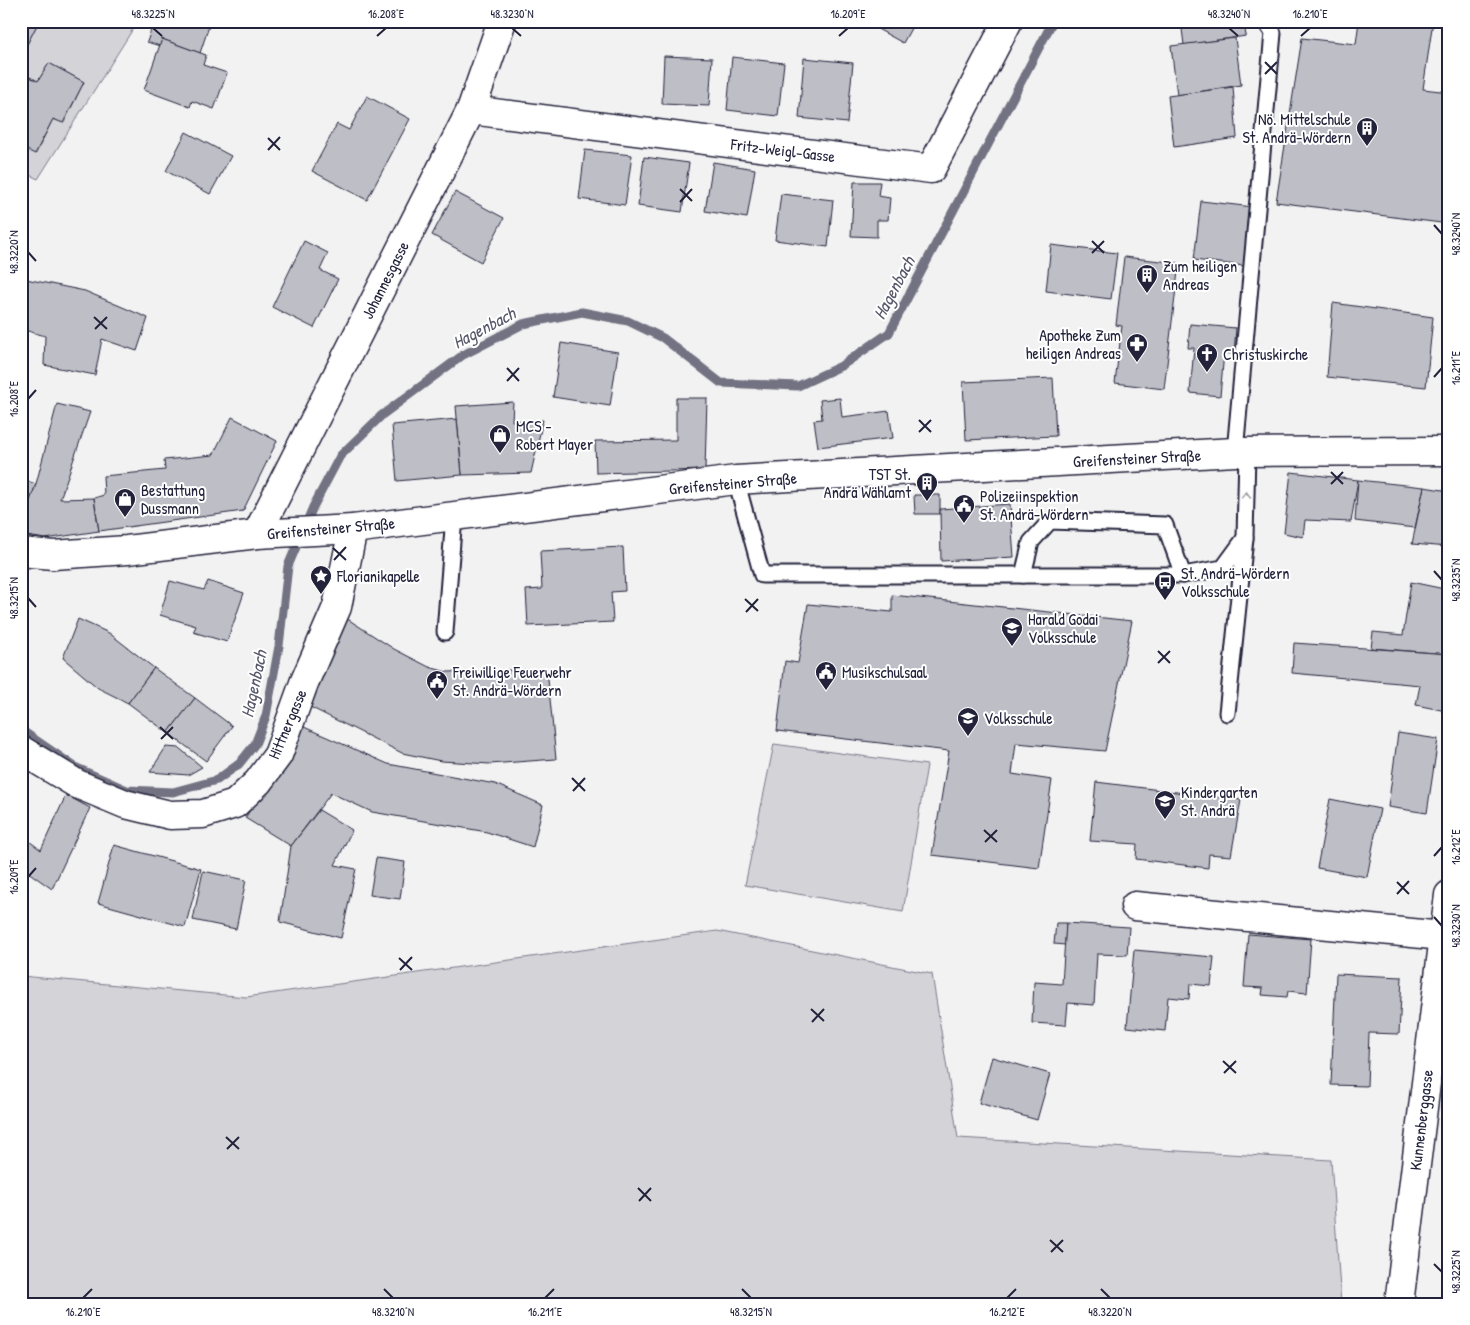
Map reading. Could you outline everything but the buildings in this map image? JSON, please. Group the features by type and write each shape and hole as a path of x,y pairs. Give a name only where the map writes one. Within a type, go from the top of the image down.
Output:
{"street":[{"name":"Johannesgasse","path":"257,534 471,110 502,21"},
{"name":"Fritz-Weigl-Gasse","path":"471,110 931,169 1008,21"},
{"name":"Greifensteiner Straße","path":"21,552 53,555 128,550 257,534 353,529 736,480 1241,452 1449,451"},
{"name":"Hittnergasse","path":"21,750 77,784 124,804 170,815 203,814 235,804 258,782 278,755 304,683 337,608 353,529"},
{"name":"Kunnenberggasse","path":"1399,1304 1449,895"},
{"path":"1135,906 1443,936"}],"lane":[{"path":"1227,713 1245,538 1241,452 1273,33 1265,21"},
{"path":"736,480 762,575 1183,575 1223,568 1245,538"},
{"path":"446,632 454,516"},
{"path":"1023,575 1031,542 1050,521 1165,525 1183,575"}],"shaded area":[{"path":"39,21 138,21 38,179 21,171 21,147 36,154 53,119 64,123 84,82 49,63 38,81 21,73 21,56"},
{"path":"774,744 927,765 903,912 745,885"},
{"path":"717,931 932,974 958,1138 1331,1160 1341,1304 21,1304 21,976 246,997"}],"waterway":[{"name":"Hagenbach","path":"21,730 75,767 127,790 173,792 217,780 239,764 255,744 266,716 279,646 288,566 313,507 340,456 382,415 463,355 523,324 582,312 628,321 663,338 721,383 798,386 841,366 889,333 1053,21"}],"place":[{"name":"Nö. Mittelschule St. Andrä-Wördern","path":"1367,147"},
{"name":"Zum heiligen Andreas","path":"1147,294"},
{"name":"Apotheke Zum heiligen Andreas","path":"1137,363"},
{"name":"Christuskirche","path":"1207,373"},
{"name":"MCS - Robert Mayer","path":"500,454"},
{"name":"TST St. Andrä Wählamt","path":"927,502"},
{"name":"Bestattung Dussmann","path":"125,518"},
{"name":"Polizeiinspektion St. Andrä-Wördern","path":"964,524"},
{"name":"Florianikapelle","path":"321,595"},
{"name":"St. Andrä-Wördern Volksschule","path":"1165,601"},
{"name":"Harald Godai Volksschule","path":"1012,647"},
{"name":"Musikschulsaal","path":"826,691"},
{"name":"Freiwillige Feuerwehr St. Andrä-Wördern","path":"437,700"},
{"name":"Volksschule","path":"968,737"},
{"name":"Kindergarten St. Andrä","path":"1165,820"}]}
